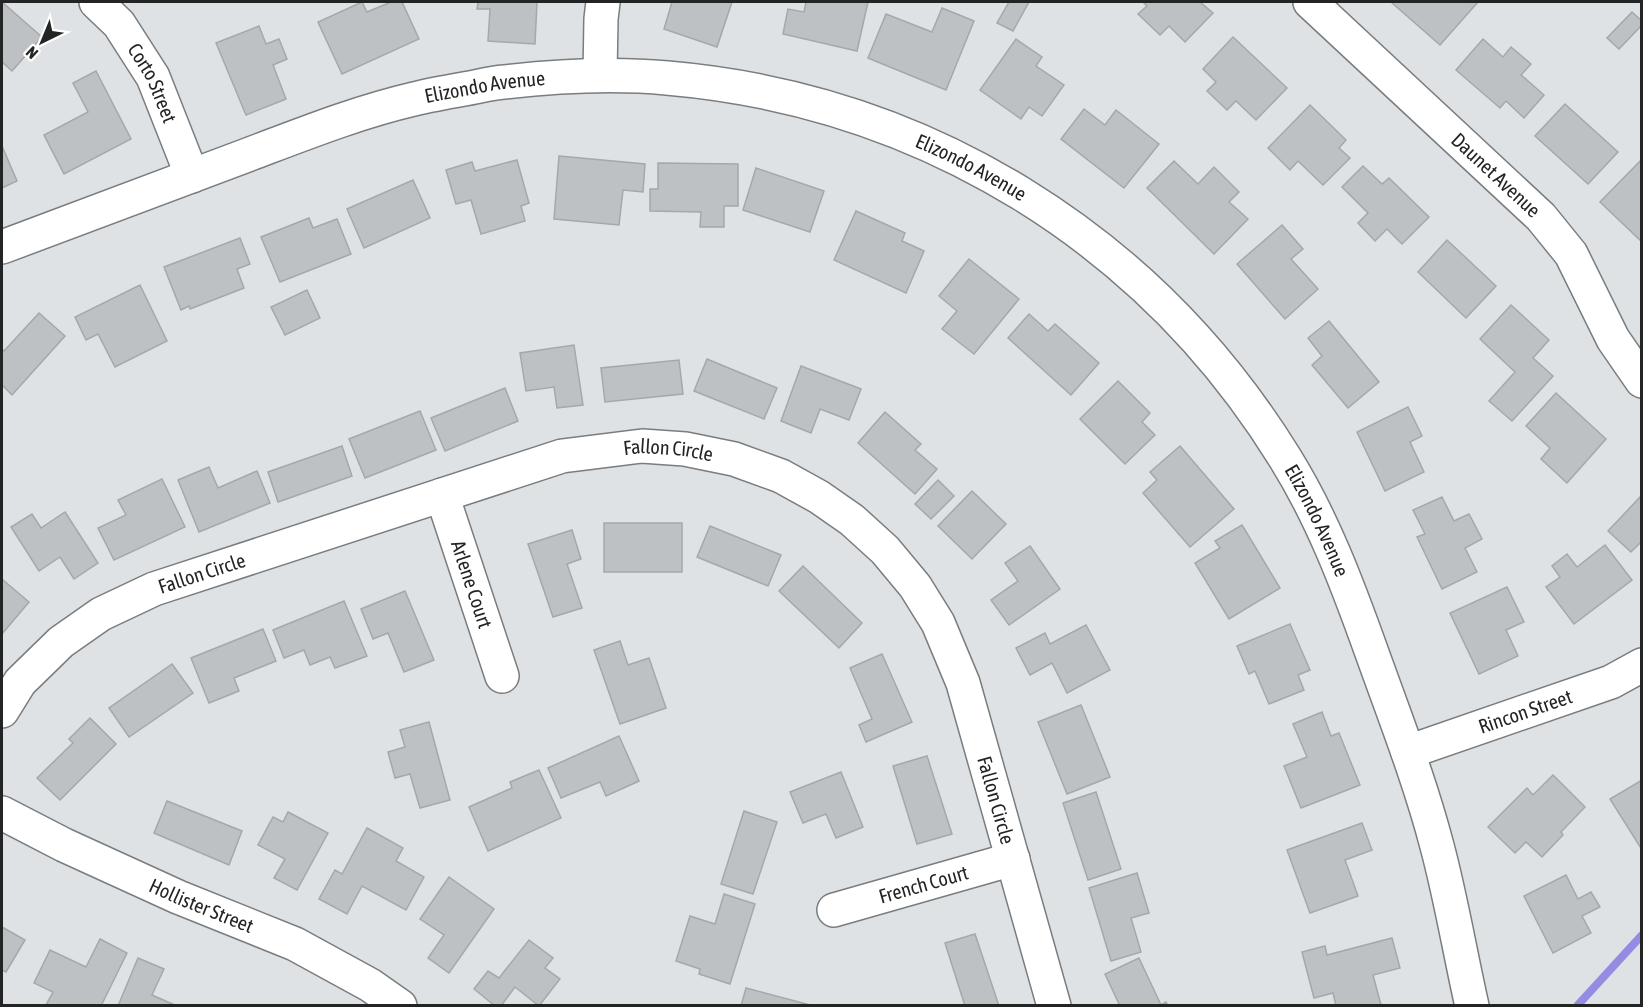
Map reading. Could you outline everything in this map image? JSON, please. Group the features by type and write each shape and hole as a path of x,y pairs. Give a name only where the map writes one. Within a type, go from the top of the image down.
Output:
{"street":[{"name":"Corto Street","path":"96,2 119,24 153,77 192,176"},
{"path":"600,75 600,19 603,2"},
{"name":"Daunet Avenue","path":"1310,2 1541,217 1571,254 1613,339 1641,381"},
{"name":"Elizondo Avenue","path":"2,247 336,122 411,99 500,82 600,75 664,77 733,86 807,101 874,122 943,151 1003,182 1059,218 1113,258 1163,303 1208,352 1250,405 1287,461 1319,520 1343,574 1408,752 1438,848 1472,1005"},
{"name":"Fallon Circle","path":"2,711 20,682 61,642 101,614 154,589 562,456 642,446 686,449 734,459 781,476 819,497 852,520 885,550 915,586 938,623 963,683 1054,1005"},
{"name":"Arlene Court","path":"442,495 502,676"},
{"name":"Rincon Street","path":"1408,752 1611,682 1641,665"},
{"name":"Hollister Street","path":"2,813 64,845 178,897 295,944 370,985 400,1005"},
{"name":"French Court","path":"834,910 1013,859"}],"building":[{"path":"2,2 42,37 12,71 2,62"},
{"path":"362,2 367,12 391,2 402,2 419,39 342,74 318,22"},
{"path":"478,2 537,2 535,44 488,41 490,9 477,9"},
{"path":"672,2 732,2 717,47 664,29"},
{"path":"806,2 868,2 857,51 783,34 788,9 804,12"},
{"path":"1009,2 1029,2 1013,31 997,23"},
{"path":"1143,2 1200,2 1213,13 1185,42 1169,26 1160,35 1138,14 1147,6"},
{"path":"1391,2 1478,2 1440,45"},
{"path":"942,8 974,21 946,90 868,58 886,14 932,32"},
{"path":"1632,12 1642,21 1642,25 1619,49 1607,38"},
{"path":"259,26 266,44 279,39 287,59 273,65 286,99 246,115 216,43"},
{"path":"1233,37 1287,88 1256,120 1236,101 1227,110 1207,91 1216,82 1203,69"},
{"path":"1016,39 1042,57 1036,66 1064,85 1042,116 1029,107 1021,119 980,90"},
{"path":"1483,39 1503,57 1511,47 1531,64 1521,75 1544,95 1524,118 1506,101 1500,108 1456,70"},
{"path":"96,71 131,139 64,174 44,135 88,112 73,83"},
{"path":"1565,104 1618,152 1588,184 1535,136"},
{"path":"1310,105 1346,140 1339,148 1350,158 1323,185 1298,161 1290,170 1268,148"},
{"path":"1084,109 1105,125 1116,110 1159,144 1124,188 1061,139"},
{"path":"2,146 17,181 2,188"},
{"path":"559,156 645,164 643,192 623,190 619,225 554,219"},
{"path":"1642,159 1642,242 1600,202"},
{"path":"517,160 529,203 521,206 525,221 481,234 471,200 456,204 446,170 472,162 475,171"},
{"path":"1174,161 1198,184 1214,167 1239,192 1229,202 1248,219 1214,254 1147,188"},
{"path":"658,163 738,164 738,206 724,206 724,227 700,227 701,212 650,211 650,189 658,189"},
{"path":"1363,166 1382,184 1389,178 1429,217 1402,244 1387,229 1375,241 1358,223 1368,213 1342,187"},
{"path":"756,168 824,191 810,232 743,210"},
{"path":"413,180 430,218 364,248 347,209"},
{"path":"856,211 905,233 902,241 924,251 906,293 834,260"},
{"path":"309,218 313,228 337,219 351,254 280,282 261,237"},
{"path":"1282,225 1303,249 1291,259 1318,289 1285,319 1237,264"},
{"path":"240,238 250,264 237,269 244,288 190,309 189,306 181,310 164,267"},
{"path":"1447,240 1496,286 1466,318 1418,272"},
{"path":"969,259 1019,299 974,354 942,329 957,311 939,296"},
{"path":"140,285 167,341 115,367 98,334 86,340 75,317"},
{"path":"307,290 320,318 285,335 271,307"},
{"path":"1511,305 1549,340 1533,358 1553,376 1512,421 1489,401 1515,372 1480,339"},
{"path":"39,313 65,336 12,395 2,385 2,349 4,351"},
{"path":"1029,314 1048,331 1055,324 1099,363 1071,395 1008,338"},
{"path":"1329,321 1379,382 1348,408 1312,365 1322,356 1308,338"},
{"path":"574,345 583,405 557,408 554,387 526,391 520,353"},
{"path":"707,359 777,388 764,419 694,391"},
{"path":"679,360 683,394 605,402 601,368"},
{"path":"801,366 861,389 849,420 820,409 811,433 781,421"},
{"path":"1118,381 1150,413 1142,422 1155,435 1125,464 1080,419"},
{"path":"505,388 518,421 445,451 431,418"},
{"path":"1556,393 1606,439 1567,483 1541,459 1550,448 1526,426"},
{"path":"1408,407 1422,436 1410,442 1424,472 1385,491 1357,432"},
{"path":"420,411 436,450 365,478 349,439"},
{"path":"885,412 921,444 915,450 937,469 915,494 858,443"},
{"path":"342,446 352,476 278,502 268,472"},
{"path":"1180,446 1234,509 1190,547 1143,493 1157,480 1150,472"},
{"path":"209,467 218,488 257,471 270,503 199,532 178,480"},
{"path":"162,479 185,527 114,560 98,528 126,515 118,500"},
{"path":"938,480 954,496 931,519 915,504"},
{"path":"972,491 1006,524 972,559 938,526"},
{"path":"1642,495 1642,541 1631,552 1608,531"},
{"path":"1442,497 1454,521 1469,514 1482,539 1465,548 1477,572 1442,589 1417,537 1425,534 1413,510"},
{"path":"65,512 98,563 74,579 60,557 39,571 11,527 32,514 41,528"},
{"path":"604,523 682,523 682,572 604,572"},
{"path":"1242,525 1280,588 1229,619 1195,563 1220,548 1215,541"},
{"path":"710,526 781,555 768,586 697,557"},
{"path":"572,530 581,559 567,564 582,608 553,617 528,544"},
{"path":"1605,545 1632,580 1574,624 1546,587 1560,577 1552,566 1567,554 1577,567"},
{"path":"1030,546 1060,589 1009,625 991,600 1018,581 1005,563"},
{"path":"803,566 862,623 839,648 779,591"},
{"path":"2,581 29,602 2,634"},
{"path":"1507,587 1524,622 1506,630 1518,656 1479,674 1450,613"},
{"path":"405,591 434,660 404,672 388,633 373,639 361,609"},
{"path":"344,601 367,656 335,668 330,657 310,665 304,650 284,658 273,630"},
{"path":"1290,624 1310,670 1298,675 1304,690 1269,704 1255,671 1249,674 1237,646"},
{"path":"1086,625 1110,670 1067,693 1052,663 1030,675 1016,648 1045,633 1050,644"},
{"path":"263,629 276,661 234,678 239,691 209,703 191,658"},
{"path":"620,641 628,665 649,658 666,708 620,724 594,650"},
{"path":"882,654 912,722 866,742 859,725 872,719 850,668"},
{"path":"172,664 193,693 129,737 109,708"},
{"path":"1081,705 1110,777 1067,794 1038,722"},
{"path":"1322,712 1331,736 1339,733 1360,785 1301,808 1284,766 1307,757 1293,724"},
{"path":"90,718 116,744 60,800 37,778 73,743 69,739"},
{"path":"429,722 450,800 420,808 410,774 395,778 388,752 405,747 400,730"},
{"path":"619,736 639,781 606,796 600,782 561,798 548,768"},
{"path":"927,756 952,834 917,844 893,766"},
{"path":"539,770 561,818 488,851 469,807 512,788 510,782"},
{"path":"841,772 863,827 836,838 826,814 803,823 790,792"},
{"path":"1553,775 1585,807 1561,832 1563,835 1542,857 1526,842 1515,853 1488,827 1527,788 1533,795"},
{"path":"1642,780 1642,850 1610,799"},
{"path":"1096,792 1121,869 1088,880 1063,803"},
{"path":"167,801 242,831 229,865 154,833"},
{"path":"744,811 777,822 753,894 721,884"},
{"path":"288,812 328,833 297,890 274,878 285,859 258,845 273,817 283,822"},
{"path":"1362,823 1372,850 1345,860 1358,896 1310,913 1287,850"},
{"path":"367,828 403,848 396,861 424,877 406,910 362,886 347,914 319,899 335,870 342,874"},
{"path":"1137,873 1149,913 1131,918 1141,952 1111,961 1089,888"},
{"path":"1566,875 1578,899 1591,892 1600,907 1582,916 1591,933 1553,953 1524,896"},
{"path":"449,877 494,909 449,973 428,958 444,935 420,919"},
{"path":"724,894 755,904 730,984 699,974 700,969 676,961 690,916 715,924"},
{"path":"2,927 25,940 6,972 2,970"},
{"path":"975,934 999,1006 965,1006 945,943"},
{"path":"1392,938 1400,968 1373,975 1381,1005 1336,1006 1333,993 1314,998 1302,952 1325,946 1327,955"},
{"path":"100,939 127,953 101,1006 46,1005 53,992 34,983 50,950 86,967"},
{"path":"529,940 553,958 545,968 560,979 539,1006 515,987 501,1006 495,1006 474,989 488,971 499,978"},
{"path":"138,958 164,969 152,995 177,1006 118,1006"},
{"path":"1139,958 1161,1005 1166,1002 1168,1006 1120,1006 1105,974"},
{"path":"746,988 814,1006 741,1006"}],"waterway":[{"path":"1577,1006 1642,935"}]}
